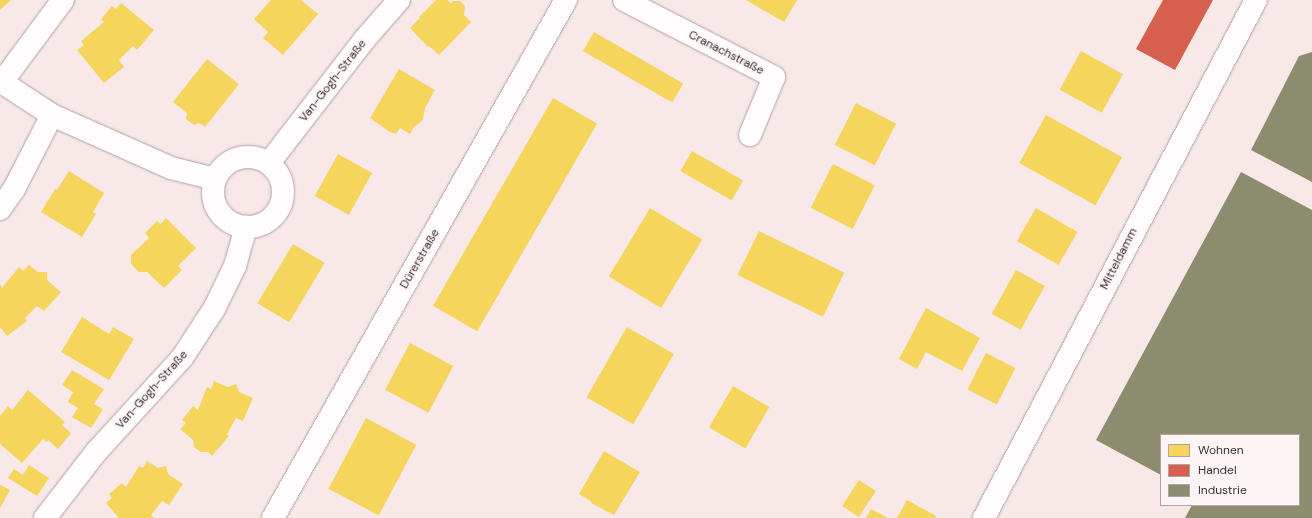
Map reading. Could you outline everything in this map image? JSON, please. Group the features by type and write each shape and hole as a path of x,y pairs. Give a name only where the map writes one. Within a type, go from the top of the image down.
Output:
{"street":[{"path":"64,0 1,82 52,114 171,168 215,179"},
{"name":"Van-Gogh-Straße","path":"269,163 364,40 399,0"},
{"name":"Dürerstraße","path":"273,518 566,0"},
{"name":"Cranachstraße","path":"624,0 774,77 750,135"},
{"name":"Mitteldamm","path":"984,518 1256,0"},
{"path":"0,209 14,189 52,114"},
{"path":"254,157 269,163 279,174 283,189 281,203 273,216 261,225 246,227 233,224 222,216 215,205 212,192 215,179 224,165 238,158 254,157"},
{"name":"Van-Gogh-Straße","path":"45,518 97,451 182,358 214,309 235,266 246,227"}],"building: Wohnen":[{"path":"0,0 11,0 0,10"},
{"path":"271,0 301,0 318,14 283,55 263,38 268,32 254,19"},
{"path":"436,0 447,0 451,3 453,1 460,1 465,6 464,15 471,22 439,55 429,46 428,47 410,28"},
{"path":"746,0 797,0 784,22"},
{"path":"121,3 154,30 137,50 133,46 119,60 124,67 104,83 77,50 84,45 81,41 104,22 101,19 112,6 116,9"},
{"path":"594,32 683,84 672,103 583,51"},
{"path":"1081,51 1123,74 1102,113 1060,89"},
{"path":"207,59 239,84 205,127 199,123 194,125 186,119 187,113 173,102"},
{"path":"399,69 435,90 425,108 423,120 413,128 410,134 400,128 396,134 390,132 370,118"},
{"path":"553,98 597,124 477,331 433,306"},
{"path":"856,103 896,123 875,165 835,145"},
{"path":"1046,115 1122,157 1095,205 1019,163"},
{"path":"692,151 743,180 732,200 680,171"},
{"path":"338,154 372,173 349,215 315,196"},
{"path":"833,164 875,185 853,229 811,208"},
{"path":"69,171 104,193 93,212 96,214 82,237 41,212 55,189 57,190"},
{"path":"650,208 702,239 661,308 609,277"},
{"path":"1036,208 1078,232 1059,265 1017,241"},
{"path":"166,218 196,248 178,266 182,270 164,288 147,272 139,272 131,264 131,255 149,238 145,233 157,221 161,224"},
{"path":"759,231 844,273 823,317 738,275"},
{"path":"293,244 325,263 289,322 257,303"},
{"path":"29,265 38,272 47,272 47,280 61,292 44,311 37,306 25,318 27,321 7,336 0,327 0,284 2,288 19,267 23,271"},
{"path":"1016,270 1045,286 1021,330 992,314"},
{"path":"926,308 980,338 962,371 926,352 917,369 899,359"},
{"path":"82,317 109,334 113,327 134,339 109,380 61,352"},
{"path":"627,327 674,354 633,424 586,397"},
{"path":"410,343 453,366 428,413 385,390"},
{"path":"986,353 1015,368 997,405 967,390"},
{"path":"72,370 104,389 94,404 103,409 91,428 72,417 78,408 68,402 73,392 62,385"},
{"path":"214,381 228,387 236,384 239,392 253,398 243,421 236,418 227,434 229,436 212,456 208,452 201,452 194,447 193,440 180,429 186,423 182,420 193,406 198,410 207,387 211,389"},
{"path":"733,386 769,407 745,449 709,428"},
{"path":"28,390 65,422 62,425 71,433 58,449 48,440 47,442 43,439 22,463 0,444 0,416 8,406 12,410"},
{"path":"366,418 416,445 379,515 328,489"},
{"path":"604,451 640,472 614,515 591,503 591,501 579,494"},
{"path":"147,461 158,468 166,466 168,474 183,484 169,505 162,501 151,515 154,518 119,518 106,503 112,498 109,494 122,483 126,487 139,466 143,468"},
{"path":"29,465 49,478 37,496 8,478 14,469 23,475"},
{"path":"859,480 876,491 859,517 842,506"},
{"path":"0,485 10,490 0,508"},
{"path":"907,500 936,516 935,518 897,518"},
{"path":"871,509 888,518 866,518"}],"building: Handel":[{"path":"1163,0 1213,0 1175,70 1136,49"}],"building: Industrie":[{"path":"1312,52 1312,182 1251,150 1299,56"},
{"path":"1241,172 1312,210 1312,518 1185,518 1191,506 1300,506 1300,434 1160,434 1160,474 1096,440"}]}
